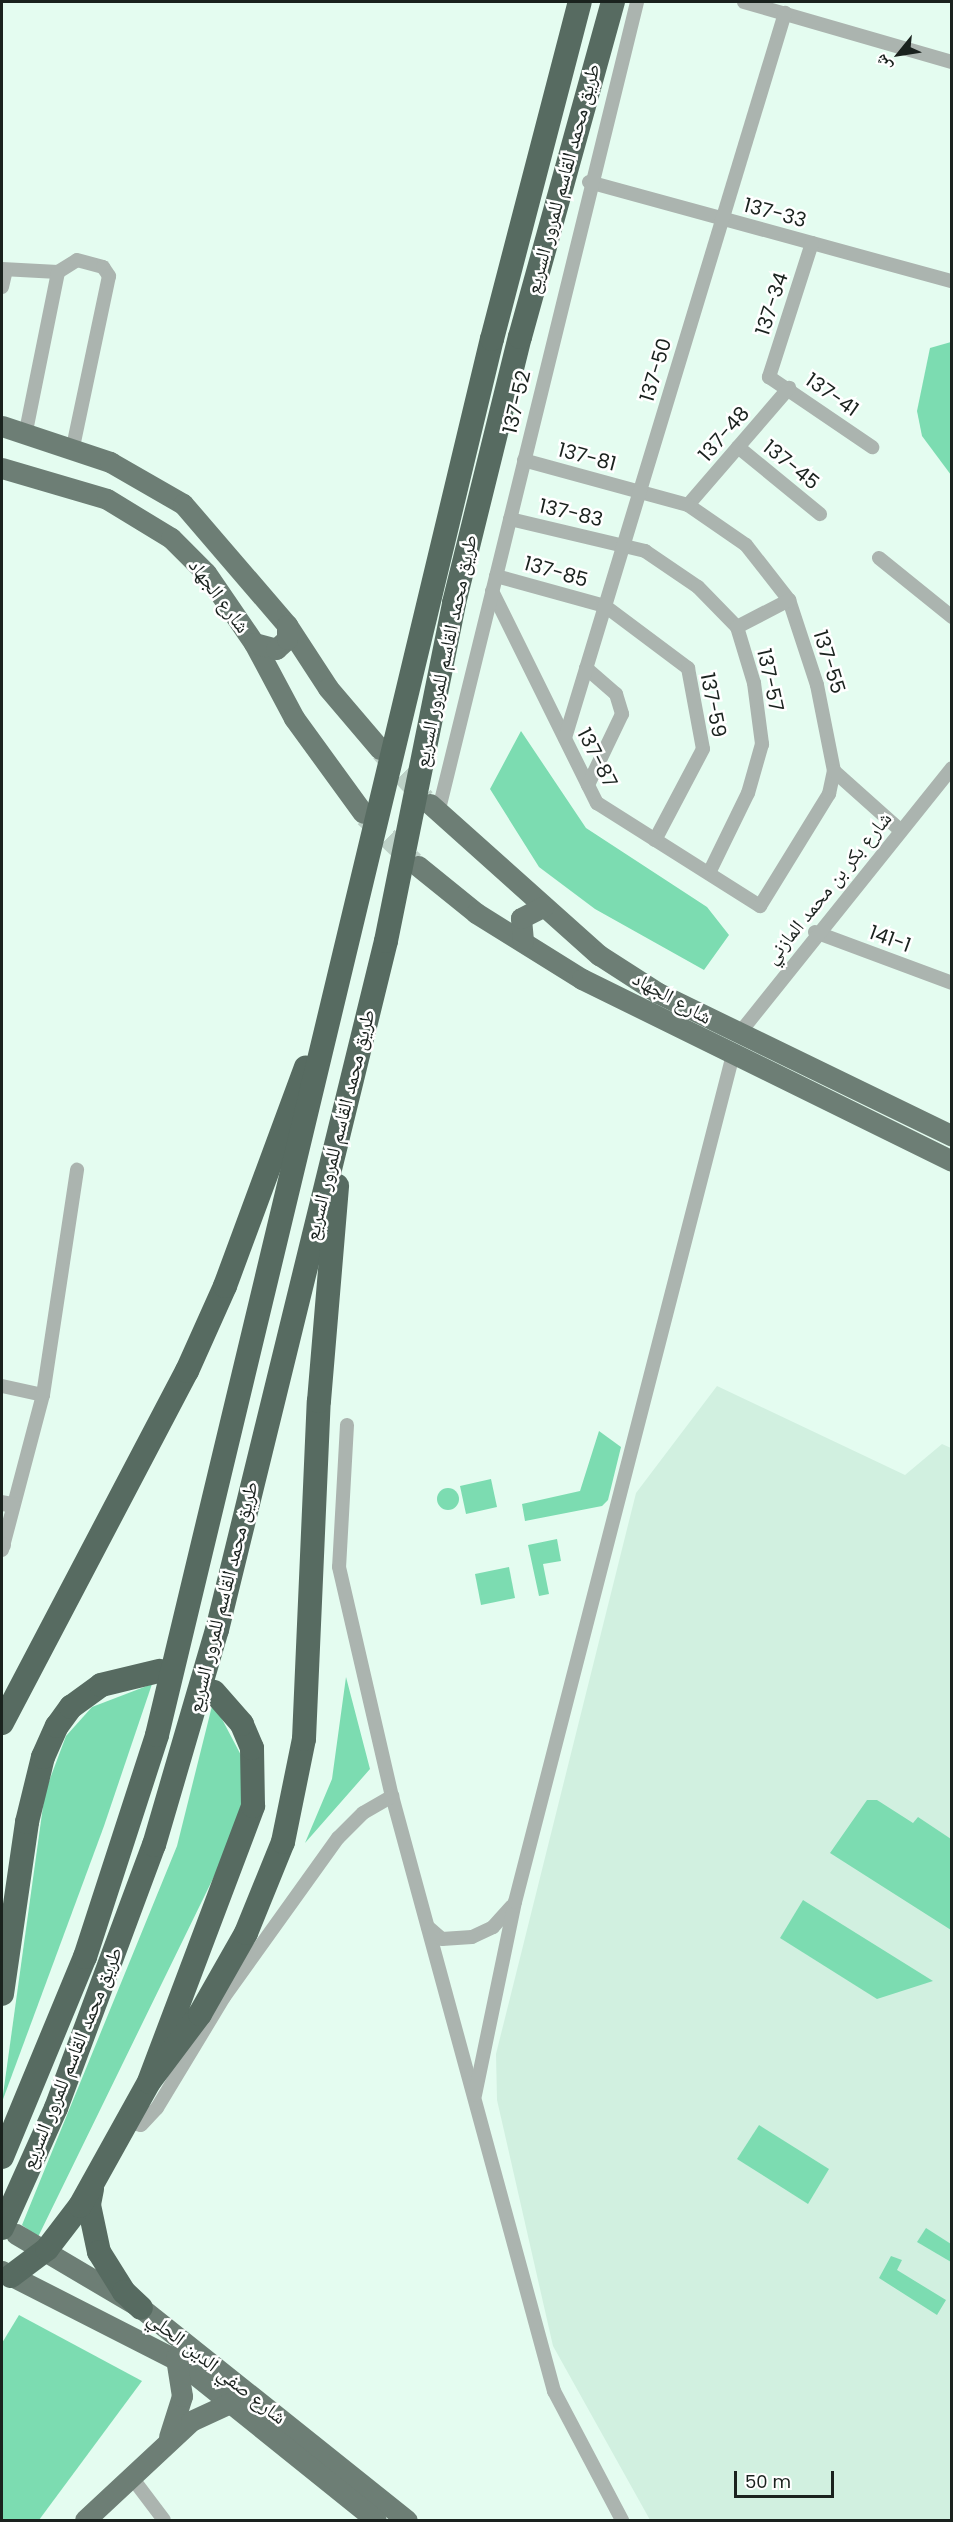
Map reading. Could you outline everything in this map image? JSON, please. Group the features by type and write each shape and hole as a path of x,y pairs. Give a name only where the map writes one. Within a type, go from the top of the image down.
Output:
{"highway":[{"name":"طريق محمد القاسم للمرور السريع","path":"2,2157 85,1957 157,1736 492,339 580,2"},
{"name":"طريق محمد القاسم للمرور السريع","path":"9,2231 158,1835 217,1629 386,940 454,603 520,337 613,2"},
{"path":"2,1724 104,1532 225,1286 336,986"},
{"path":"6,2273 47,2249 93,2182 149,2082 168,2064 206,2004 246,1933 283,1842 304,1739 320,1389 345,1106"},
{"path":"2,1994 16,1888 43,1757 57,1726 71,1707 101,1685 159,1671"},
{"path":"149,2082 152,2062 253,1806 252,1748 242,1724 214,1692"},
{"path":"93,2182 90,2205 99,2252 124,2292 141,2308"}],"main road":[{"name":"شارع الجهاد","path":"2,426 26,431 110,462 183,504 287,625 328,688 380,749"},
{"name":"شارع الجهاد","path":"2,468 107,499 171,538 206,573 254,644 294,718 363,813"},
{"path":"254,644 276,649 286,639 287,625"},
{"name":"شارع الجهاد","path":"434,808 599,955 735,1045 951,1161"},
{"name":"شارع الجهاد","path":"418,866 476,913 582,979 951,1136"},
{"path":"523,941 521,918 543,907"},
{"name":"شارع صفي الدين الحلي","path":"9,2231 47,2249 141,2308 407,2520"},
{"name":"شارع صفي الدين الحلي","path":"6,2273 177,2360 376,2520"},
{"path":"141,2308 177,2360 182,2396 167,2443"},
{"path":"85,2520 132,2479 167,2443 205,2412 230,2403"}],"street":[{"name":"137-52","path":"434,808 496,576 589,182 637,2"},
{"path":"744,2 951,62"},
{"name":"137-50","path":"565,738 785,13"},
{"name":"137-33","path":"589,182 951,281"},
{"name":"137-34","path":"769,377 812,243"},
{"path":"2,287 4,270 58,272 77,260 103,267 109,276 73,447"},
{"path":"26,431 58,272"},
{"name":"137-41","path":"769,377 789,388 872,447"},
{"name":"137-48","path":"688,505 789,388"},
{"name":"137-45","path":"738,447 820,514"},
{"name":"137-81","path":"524,460 640,491"},
{"name":"137-55","path":"640,491 688,505 746,545 789,600 817,685 834,771 830,794 760,906"},
{"name":"137-83","path":"510,519 624,544"},
{"name":"137-57","path":"624,544 645,551 698,587 737,627 754,683 762,744 748,793 709,873"},
{"path":"879,558 951,617"},
{"name":"137-85","path":"496,576 605,606"},
{"name":"137-87","path":"492,591 597,803 760,906"},
{"path":"737,627 789,600"},
{"name":"137-59","path":"605,606 688,668 703,748 655,840"},
{"path":"586,668 616,694 622,714 588,785"},
{"name":"شارع بكر بن محمد المازني","path":"735,1045 815,932 951,768"},
{"path":"834,771 900,830"},
{"name":"141-1","path":"815,932 951,983"},
{"path":"474,2097 515,1902 735,1045"},
{"path":"2,1547 7,1528 7,1504 43,1395 77,1170"},
{"path":"2,1386 43,1395"},
{"path":"347,1425 339,1567 392,1796 554,2391 622,2520"},
{"path":"128,2122 141,2125 157,2108 224,1997 338,1838 363,1813 392,1796"},
{"path":"427,1925 442,1939 472,1936 493,1927 515,1902"},
{"path":"132,2479 164,2520"}],"shaded area":[{"path":"717,1386 905,1475 942,1444 951,1448 951,2520 650,2520 553,2346 497,2100 496,2054 636,1493"}],"green space":[{"path":"952,342 951,475 922,436 917,411 930,348"},
{"path":"521,731 586,828 707,907 729,935 704,970 595,909 539,867 490,789"},
{"path":"599,1431 621,1447 608,1500 602,1506 525,1521 522,1504 580,1491"},
{"path":"491,1479 497,1507 466,1514 460,1486"},
{"path":"448,1488 456,1491 459,1499 456,1507 448,1510 440,1507 437,1499 440,1491"},
{"path":"557,1539 561,1561 543,1564 549,1594 539,1596 528,1545"},
{"path":"509,1567 515,1598 481,1605 475,1574"},
{"path":"346,1677 370,1769 305,1843 332,1779"},
{"path":"152,1684 104,1826 2,2102 45,1792 66,1736 92,1707"},
{"path":"213,1702 243,1759 244,1798 225,1854 38,2237 22,2225 177,1846"},
{"path":"867,1800 877,1800 913,1823 918,1817 951,1839 951,1930 830,1853"},
{"path":"803,1900 933,1981 877,1999 780,1938"},
{"path":"759,2125 829,2169 808,2204 737,2159"},
{"path":"926,2228 951,2244 951,2262 917,2242"},
{"path":"891,2256 902,2260 897,2270 946,2300 937,2315 879,2278"},
{"path":"19,2315 142,2381 39,2520 2,2520 2,2343"}],"tunnel":[{"path":"381,751 425,799"},
{"path":"365,816 414,862"}]}
